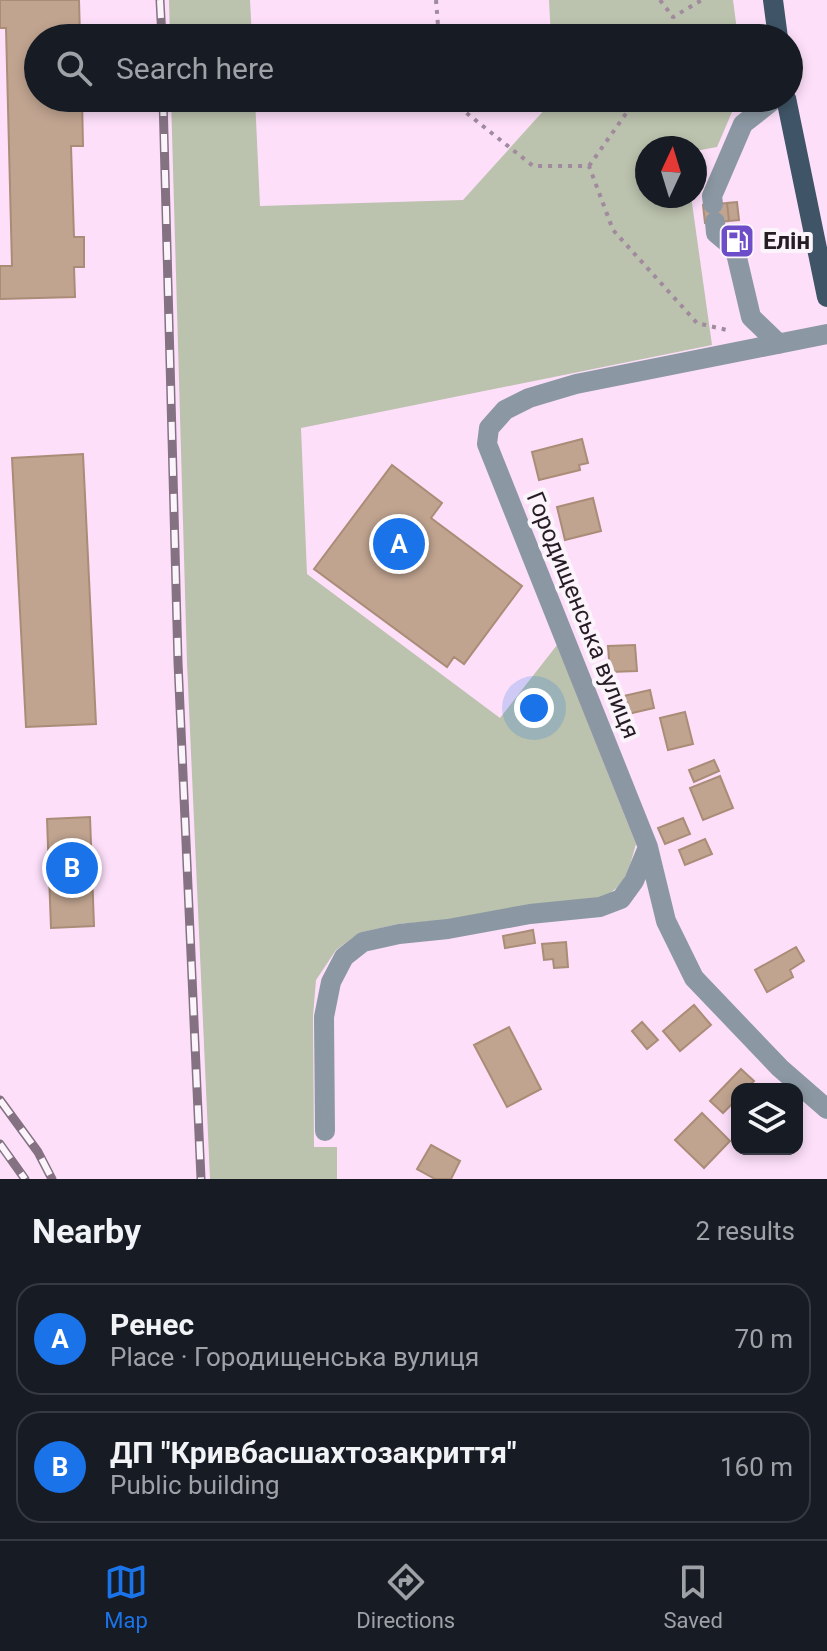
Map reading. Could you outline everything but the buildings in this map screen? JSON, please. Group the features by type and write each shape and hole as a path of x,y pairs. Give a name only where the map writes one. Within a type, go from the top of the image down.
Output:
{"main road":[{"path":"773,0 776,24"},
{"path":"789,112 827,297"}],"street":[{"path":"758,112 743,124 712,196 716,233 735,249 751,317 779,344"},
{"name":"Городищенська вулиця","path":"827,334 529,398 505,410 489,428 487,444 648,847 666,921 694,978 780,1068 827,1109"},
{"path":"325,1131 324,1017 331,982 344,957 363,942 399,934 600,907 621,899 634,881 648,847"}],"path":[{"path":"436,0 438,24"},
{"path":"660,0 673,17"},
{"path":"671,24 673,17 702,0"},
{"path":"465,112 533,166 589,166"},
{"path":"589,166 627,112"},
{"path":"589,166 613,230 697,323 738,333"}],"green space":[{"path":"169,0 250,0 251,24 170,24"},
{"path":"549,0 733,0 736,24 550,24"},
{"path":"171,112 256,112 260,206 463,200 542,112 732,112 717,147 707,149 707,136 635,136 635,208 693,208 712,345 301,428 307,574 500,718 557,645 636,844 625,877 599,900 398,924 359,933 336,950 316,980 313,1016 314,1147 337,1147 337,1179 210,1179 187,663"}],"railway":[{"path":"160,0 161,24"},
{"path":"163,112 178,662 201,1179"},
{"path":"0,1100 38,1152 52,1179"},
{"path":"0,1144 25,1179"}],"place":[{"name":"Елін","path":"737,241"},
{"name":"Ренес","path":"399,544"},
{"name":"ДП \"Кривбасшахтозакриття\"","path":"72,868"}]}
